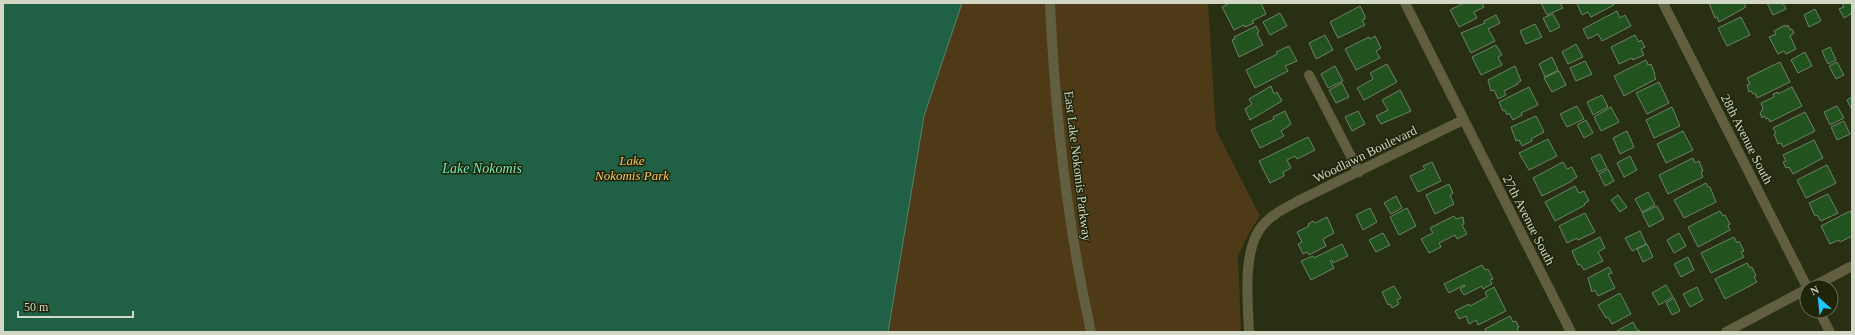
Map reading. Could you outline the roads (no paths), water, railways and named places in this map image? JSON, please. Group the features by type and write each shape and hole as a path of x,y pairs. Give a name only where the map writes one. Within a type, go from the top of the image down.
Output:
{"street":[{"name":"East Lake Nokomis Parkway","path":"1050,3 1054,78 1060,133 1077,256 1090,332"},
{"path":"1406,3 1463,120"},
{"name":"28th Avenue South","path":"1663,3 1802,279"},
{"path":"1309,75 1359,172"},
{"name":"Woodlawn Boulevard","path":"1249,332 1249,264 1252,248 1260,228 1268,220 1290,205 1463,120"},
{"name":"27th Avenue South","path":"1463,120 1571,332"},
{"path":"1827,279 1852,266"},
{"path":"1726,332 1799,292"},
{"path":"1823,319 1830,332"}],"water":[{"name":"Lake Nokomis","path":"3,3 962,3 924,116 888,332 3,332"}],"park label":[{"name":"Lake Nokomis Park","path":"632,168"}]}
